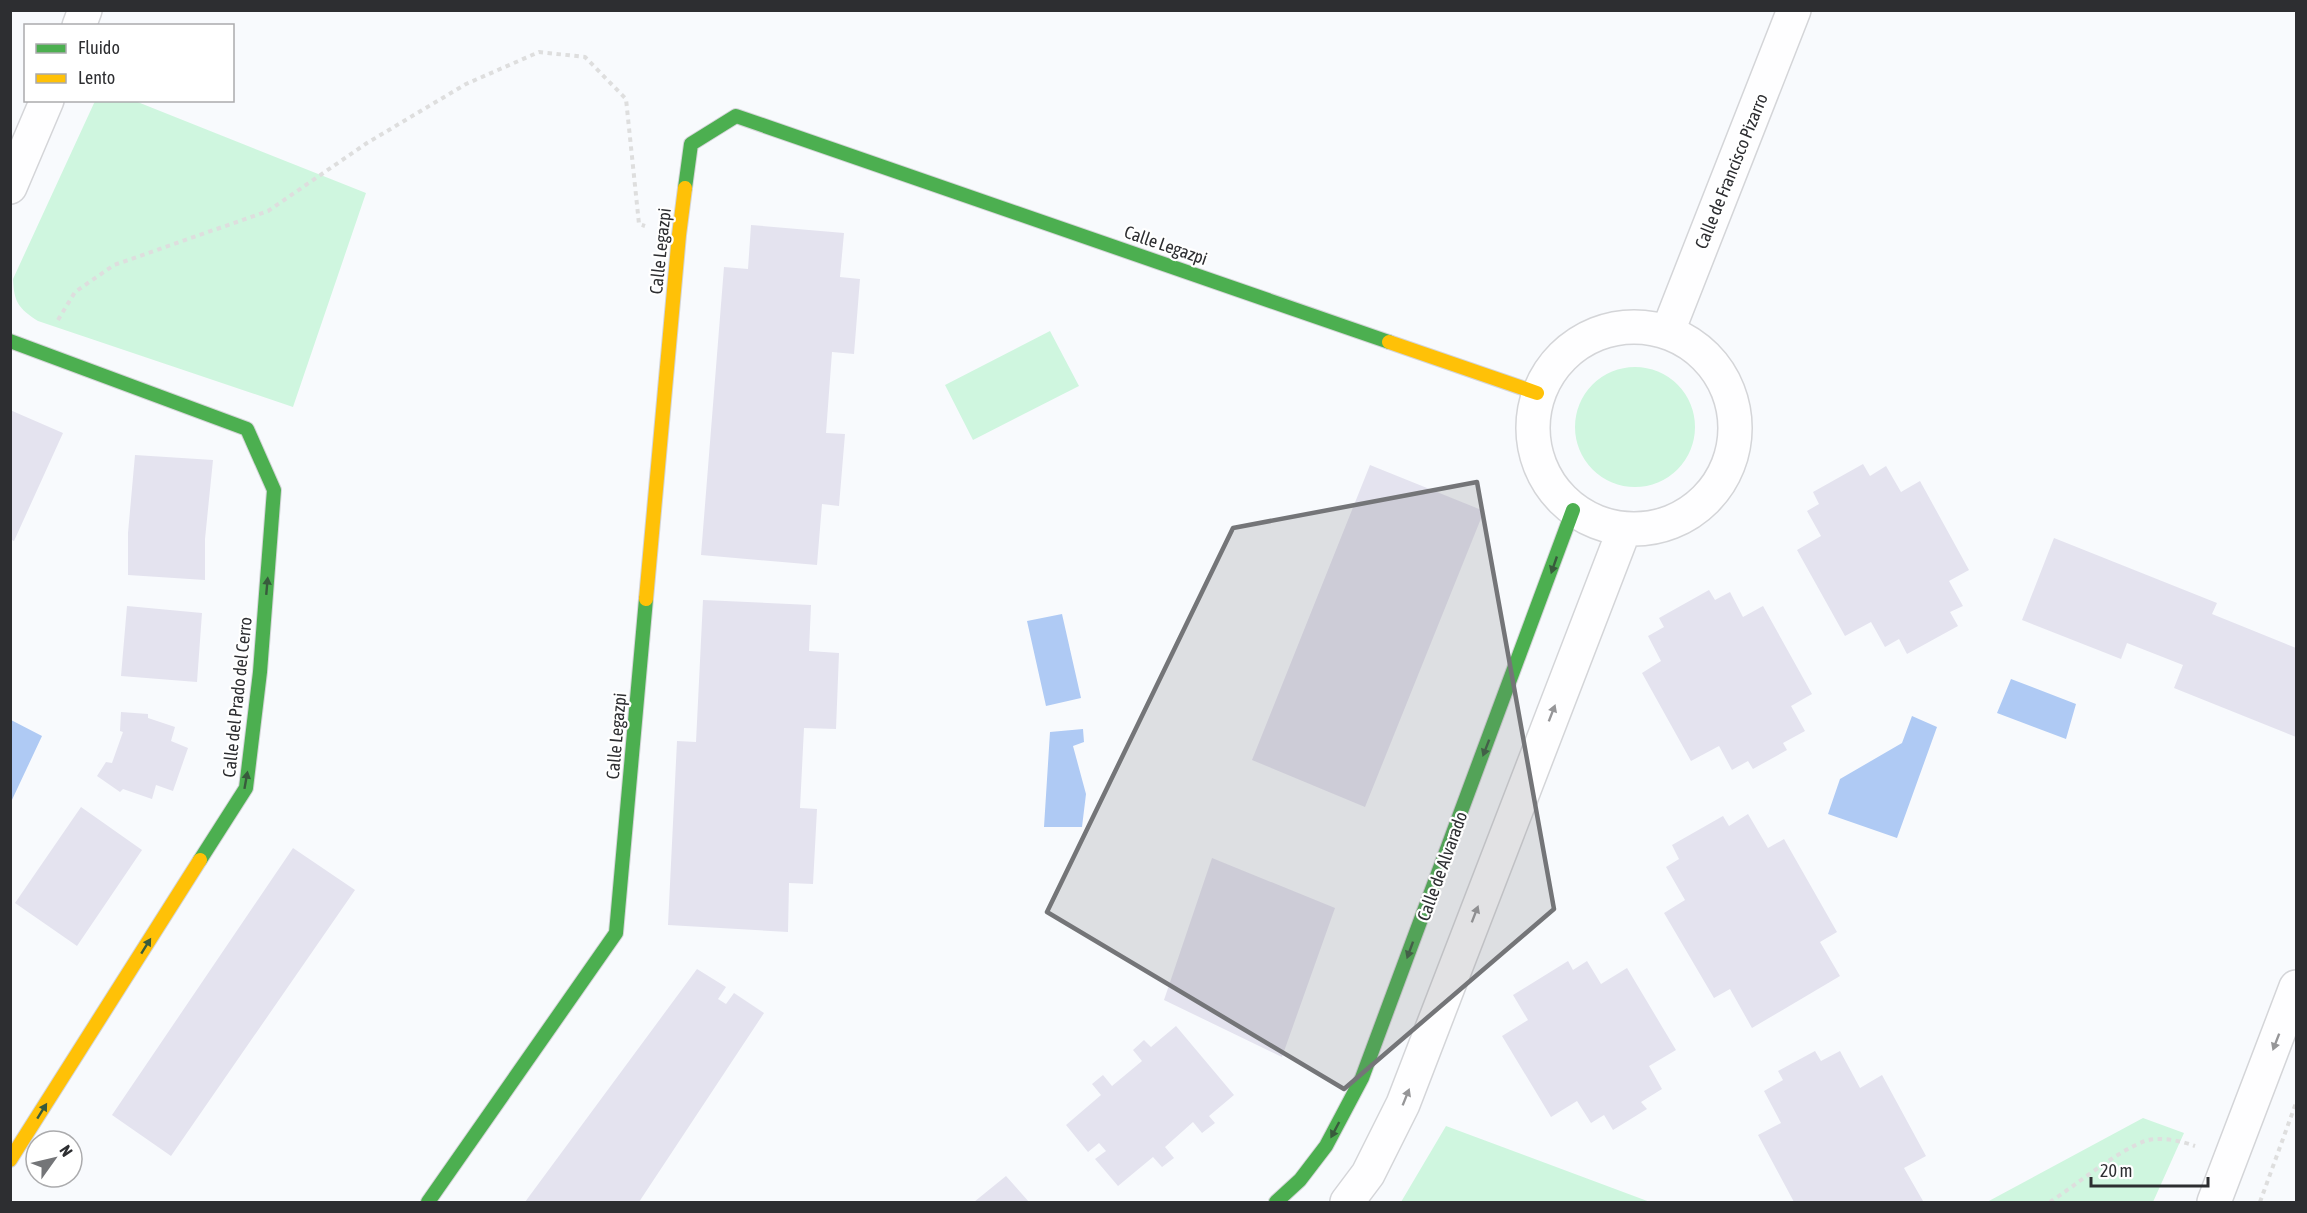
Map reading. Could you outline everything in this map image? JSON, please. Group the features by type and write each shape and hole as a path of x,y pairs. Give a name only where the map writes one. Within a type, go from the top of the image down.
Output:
{"street":[{"name":"Calle de Francisco Pizarro","path":"1668,331 1794,10"},
{"path":"10,187 46,102"},
{"name":"Calle Legazpi","path":"428,1203 616,933 679,235 692,144 736,116 1537,393"},
{"path":"1628,326 1668,331 1707,356 1731,394 1736,440 1720,484 1695,511 1661,527 1624,530 1597,523 1573,510 1544,477 1532,436 1537,393 1558,359 1590,335 1628,326"},
{"name":"Calle del Prado del Cerro","path":"10,341 247,429 274,490 260,672 246,788 10,1160"},
{"name":"Calle de Alvarado","path":"1276,1203 1300,1180 1326,1146 1362,1078 1573,510"},
{"path":"1347,1203 1368,1174 1403,1104 1624,530"},
{"path":"2214,1203 2296,987"}],"path":[{"path":"39,352 75,292 114,265 268,211 367,143 456,90 539,52 585,57 626,99 639,224 679,235"},
{"path":"2259,1203 2296,1103"},
{"path":"2050,1203 2114,1159 2146,1141 2177,1140 2232,1157"}],"highlighted area":[{"path":"1477,482 1554,909 1344,1089 1047,912 1233,528"}],"green space":[{"path":"95,102 138,102 366,193 293,407 38,321 18,304 13,279"},
{"path":"1050,331 1079,386 973,440 945,385"},
{"path":"1635,367 1658,372 1677,385 1690,404 1695,427 1690,450 1677,469 1658,482 1635,487 1612,482 1593,469 1580,450 1575,427 1580,404 1593,385 1612,372"},
{"path":"2143,1118 2184,1133 2153,1202 1987,1202"},
{"path":"1446,1126 1650,1202 1401,1202"}],"water":[{"path":"1062,614 1081,698 1046,706 1027,621"},
{"path":"2011,679 2076,704 2066,739 1997,713"},
{"path":"1912,716 1937,727 1897,838 1828,814 1840,779 1902,743"},
{"path":"11,720 42,736 11,802"},
{"path":"1083,729 1084,742 1073,746 1086,794 1082,827 1044,827 1050,732"}],"building":[{"path":"751,225 844,233 840,277 860,279 854,354 832,352 826,433 845,434 839,506 822,504 817,565 701,555 724,267 748,269"},
{"path":"10,410 63,433 14,541 10,539"},
{"path":"135,455 213,460 205,539 205,580 128,575 128,533"},
{"path":"1863,464 1870,476 1886,466 1901,492 1920,481 1969,570 1949,581 1963,606 1950,612 1958,626 1907,654 1899,639 1885,647 1871,622 1845,636 1797,550 1821,536 1807,511 1819,504 1813,492"},
{"path":"1370,465 1484,511 1365,807 1252,760"},
{"path":"2054,538 2217,603 2212,614 2296,648 2296,737 2174,688 2183,665 2127,643 2121,659 2022,620"},
{"path":"1709,590 1715,600 1730,592 1743,617 1763,606 1812,694 1791,706 1805,731 1783,743 1787,750 1753,769 1748,761 1732,770 1719,746 1691,761 1642,673 1661,661 1648,636 1664,627 1659,618"},
{"path":"703,600 811,605 809,651 839,653 836,729 804,728 800,808 817,809 813,884 789,883 788,932 668,925 677,741 696,742"},
{"path":"127,606 202,613 197,682 121,676"},
{"path":"121,712 148,714 148,718 175,727 171,741 188,748 173,791 156,785 152,799 123,789 120,792 97,776 106,762 112,763 123,732 120,731"},
{"path":"81,807 142,850 77,946 15,903"},
{"path":"1748,814 1768,848 1784,839 1837,932 1820,942 1840,976 1752,1028 1730,989 1714,998 1664,913 1685,900 1666,867 1679,859 1672,845 1723,816 1729,826"},
{"path":"293,848 355,890 171,1156 112,1115"},
{"path":"1212,858 1335,908 1282,1057 1164,1000"},
{"path":"1568,961 1573,970 1587,961 1601,984 1627,968 1676,1050 1649,1066 1662,1089 1641,1102 1647,1109 1613,1130 1604,1115 1591,1123 1577,1101 1551,1117 1502,1036 1528,1020 1513,995"},
{"path":"697,969 726,987 718,999 726,1004 734,993 764,1013 639,1202 525,1202"},
{"path":"1176,1026 1234,1095 1209,1116 1215,1123 1202,1133 1193,1122 1165,1147 1174,1158 1162,1167 1153,1157 1118,1186 1095,1159 1106,1151 1099,1143 1088,1152 1066,1125 1101,1095 1092,1084 1103,1075 1112,1086 1142,1061 1133,1050 1144,1040 1151,1047"},
{"path":"1815,1051 1821,1061 1840,1051 1860,1088 1882,1075 1926,1156 1904,1168 1923,1201 1794,1202 1758,1135 1781,1123 1764,1091 1783,1080 1778,1071"},
{"path":"1006,1176 1029,1202 974,1202"}],"traffic: fast":[{"path":"685,188 691,144 736,116 1389,342"},
{"path":"10,341 247,429 274,490 260,672 246,788 200,860"},
{"path":"1276,1202 1300,1180 1326,1146 1362,1078 1573,510"},
{"path":"428,1202 616,933 646,599"}],"traffic: slow":[{"path":"646,599 685,188"},
{"path":"1389,342 1537,393"},
{"path":"10,1160 200,860"}]}
